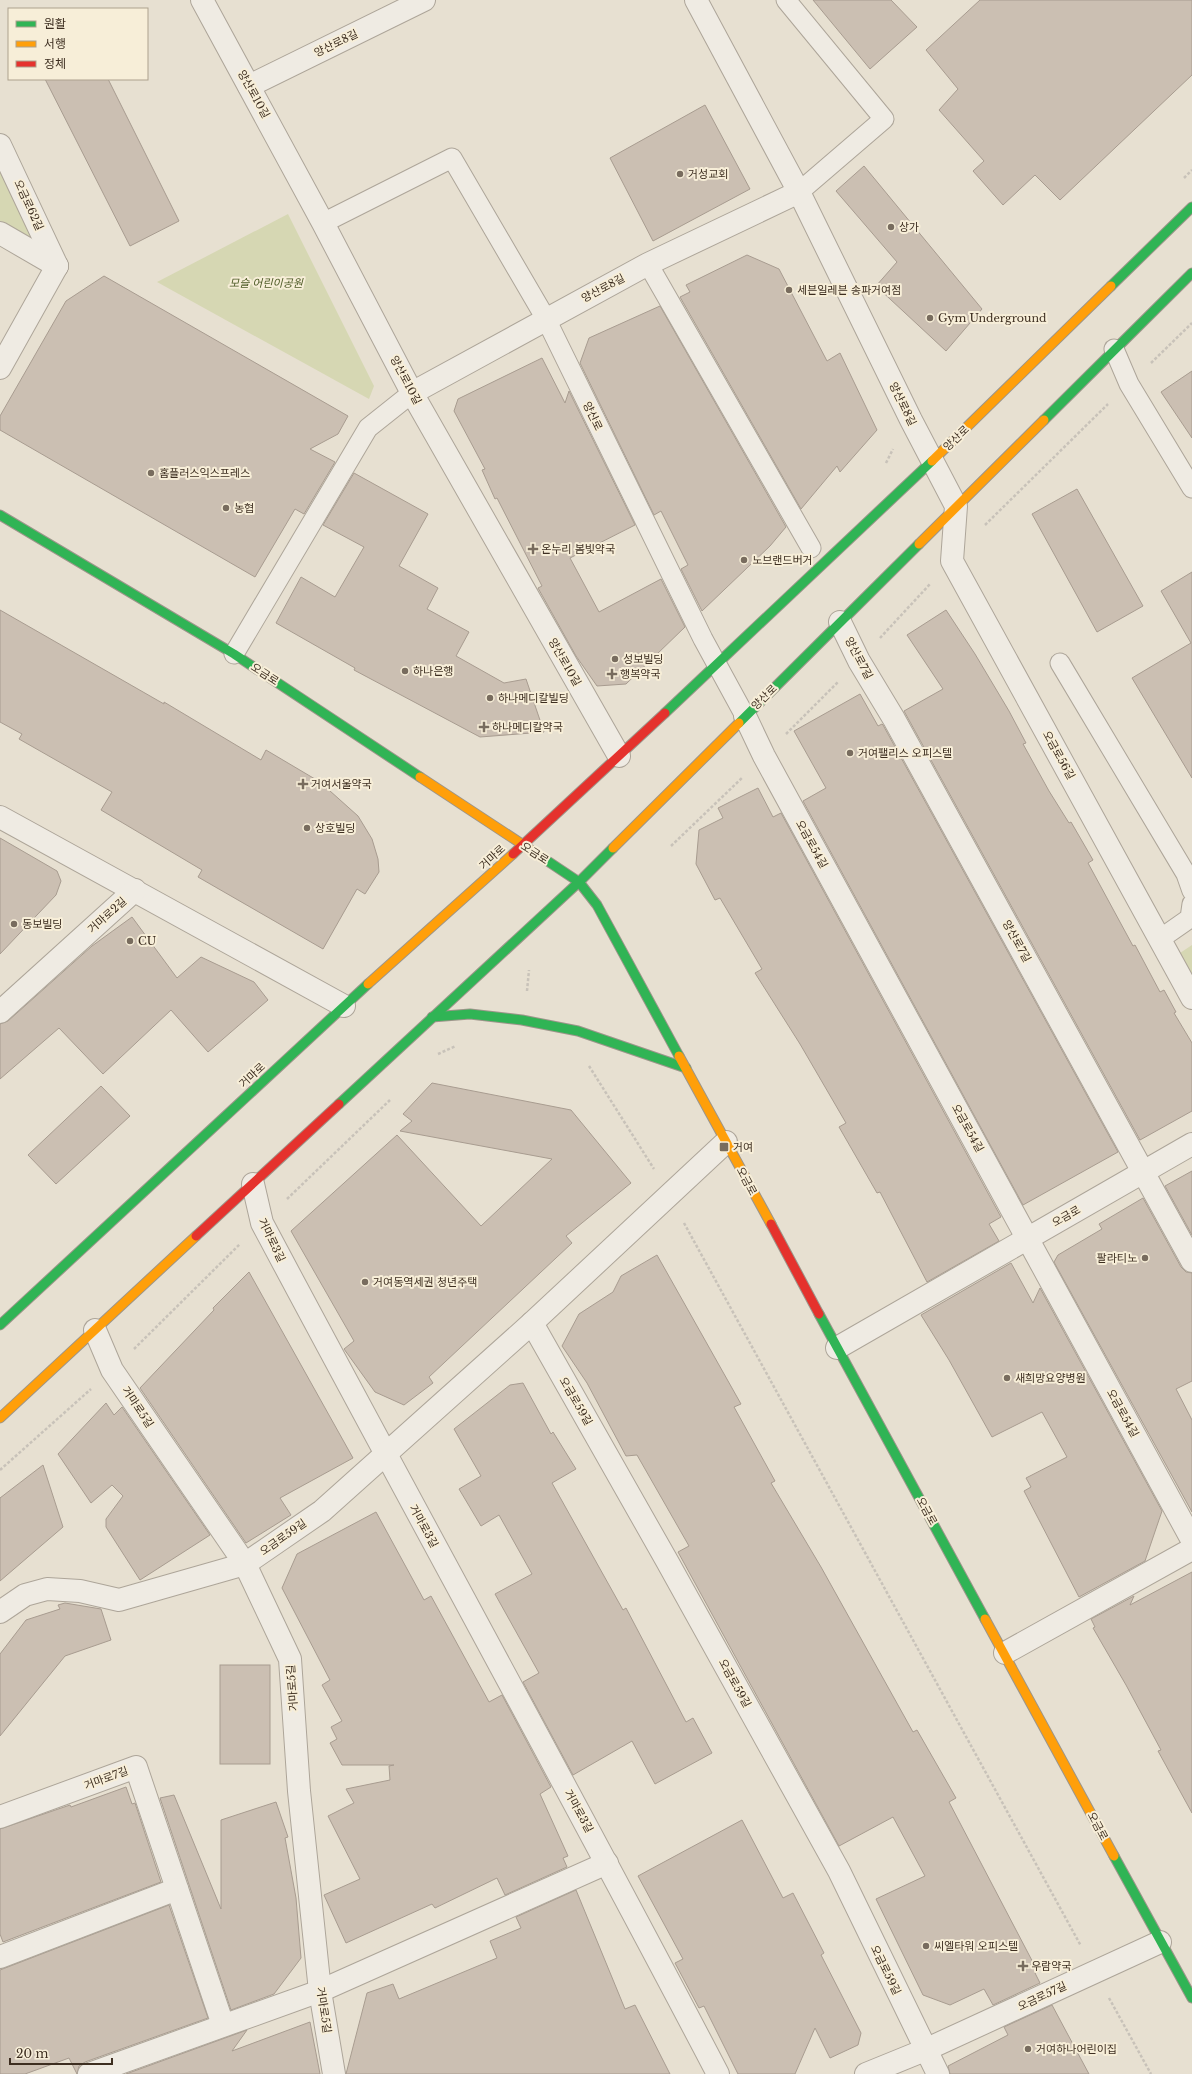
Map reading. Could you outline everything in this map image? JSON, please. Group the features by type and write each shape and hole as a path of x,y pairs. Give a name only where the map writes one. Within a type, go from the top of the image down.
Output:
{"main road":[{"name":"양산로","path":"523,845 932,461 1192,207"},
{"name":"양산로","path":"579,882 1192,273"},
{"name":"오금로","path":"0,515 234,654 579,882 596,905 621,948 837,1348 1005,1653 1160,1942 1192,1998"},
{"name":"거마로","path":"0,1325 344,1006 523,845"},
{"path":"0,1418 579,882"},
{"path":"432,1017 470,1014 522,1020 578,1031 686,1068"}],"street":[{"name":"양산로10길","path":"202,0 323,223 412,393 619,756"},
{"name":"양산로8길","path":"249,86 424,0"},
{"name":"양산로8길","path":"696,0 799,192 932,461 956,506"},
{"name":"오금로62길","path":"0,144 57,266"},
{"name":"양산로8길","path":"412,393 546,318 648,264 799,192"},
{"path":"0,233 57,266 0,368"},
{"name":"오금로56길","path":"956,506 952,561 1192,998"},
{"name":"양산로7길","path":"840,622 859,661 898,726 1144,1171 1192,1261"},
{"name":"오금로54길","path":"745,716 764,756 1192,1540"},
{"name":"거마로2길","path":"0,817 135,890 0,1012"},
{"path":"135,890 344,1006"},
{"name":"오금로59길","path":"0,1612 25,1595 47,1589 80,1591 119,1600 245,1564 322,1510 385,1455 532,1323 726,1142"},
{"name":"오금로","path":"837,1348 1192,1144"},
{"name":"거마로3길","path":"253,1184 262,1223 385,1455 607,1863 718,2074"},
{"name":"오금로59길","path":"532,1323 667,1561 839,1871 925,2050"},
{"name":"거마로5길","path":"95,1330 112,1370 245,1564 290,1658 300,1791 320,1991 334,2074"},
{"path":"1005,1653 1192,1549"},
{"name":"거마로7길","path":"0,1817 136,1767 223,2025"},
{"path":"90,2074 320,1991 607,1863"},
{"path":"0,1957 177,1889"},
{"name":"오금로57길","path":"866,2074 925,2050 1160,1942"},
{"path":"925,2050 938,2074"}],"lane":[{"path":"786,0 884,119 799,192"},
{"name":"양산로","path":"323,223 452,158 546,318 717,664 745,716"},
{"path":"648,264 811,548"},
{"path":"1114,349 1129,384 1192,488"},
{"path":"234,654 368,428 412,393"},
{"path":"1060,663 1186,874 1192,891"},
{"path":"1160,939 1190,918 1192,904"}],"path":[{"path":"671,846 764,756"},
{"path":"527,995 529,966"},
{"path":"589,1065 656,1172"},
{"path":"684,1222 1083,1950"},
{"path":"1109,1997 1151,2074"}],"green space":[{"path":"0,145 57,266 0,233"},
{"name":"모슬 어린이공원","path":"288,214 374,386 369,399 157,282"},
{"path":"1192,945 1192,975 1180,953"}],"building":[{"path":"813,0 891,0 917,27 870,69"},
{"path":"980,0 1192,0 1192,75 1060,200 1035,175 1003,205 973,171 984,161 939,110 958,89 926,50"},
{"path":"46,80 108,80 179,221 130,246"},
{"name":"거성교회","path":"705,105 750,189 653,241 610,158"},
{"name":"상가","path":"864,166 982,309 946,351 876,286 897,262 836,191"},
{"path":"747,255 779,269 827,361 840,353 877,430 840,472 837,466 801,509 680,297 690,292 686,285"},
{"path":"104,276 348,416 338,434 310,449 335,462 304,514 295,509 255,577 0,430 0,416 66,301"},
{"path":"660,306 786,527 770,546 702,611 681,569 688,565 661,511 654,515 580,363 589,338"},
{"path":"542,358 565,403 569,391 635,525 570,558 599,612 661,579 685,627 626,684 597,686 576,656 538,588 542,586 497,498 495,499 482,470 485,469 454,411 458,399"},
{"path":"1192,371 1192,438 1161,392"},
{"path":"354,473 428,514 399,566 438,588 427,609 469,632 456,656 504,683 526,679 544,732 480,737 354,670 355,668 276,623 301,577 335,597 364,547 323,525"},
{"path":"1077,489 1143,606 1097,632 1032,514"},
{"path":"1192,572 1192,778 1132,678 1191,643 1161,591"},
{"path":"0,610 164,704 164,702 261,760 266,750 320,782 358,816 372,839 378,859 379,872 365,894 357,889 323,949 198,877 202,870 101,810 112,792 19,739 22,734 0,722"},
{"path":"946,610 975,654 1009,711 1026,743 1023,744 1049,791 1069,823 1071,822 1093,860 1088,863 1133,946 1135,945 1160,992 1164,990 1176,1012 1174,1013 1192,1043 1192,1111 1140,1140 904,711 943,689 907,635"},
{"path":"860,694 878,726 883,725 1118,1152 1023,1205 803,801 826,788 794,731"},
{"path":"758,788 773,817 781,813 1001,1217 989,1224 999,1241 927,1282 880,1192 877,1193 839,1127 846,1123 800,1044 755,973 762,969 720,898 715,900 696,864 699,830 723,818 718,808"},
{"name":"동보빌딩","path":"0,838 57,871 61,881 56,895 0,954"},
{"path":"132,917 177,978 201,957 254,982 268,1000 208,1052 171,1010 103,1074 59,1028 0,1079 0,1024 8,1021 92,946"},
{"path":"432,1083 571,1110 631,1183 566,1236 572,1243 429,1377 433,1383 404,1405 375,1392 344,1349 354,1341 291,1231 397,1135 481,1226 552,1159 400,1131 412,1121 403,1114"},
{"path":"101,1086 130,1116 56,1184 28,1155"},
{"path":"1192,1171 1192,1235 1165,1186"},
{"path":"1143,1198 1181,1267 1186,1272 1192,1273 1192,1381 1176,1389 1192,1420 1192,1512 1054,1262 1058,1255 1102,1229 1099,1224"},
{"path":"657,1255 741,1404 734,1407 775,1481 771,1483 821,1567 913,1732 917,1730 956,1798 949,1802 1038,1972 1035,1973 1040,1983 993,2005 984,1989 950,2005 923,1995 876,1899 925,1876 893,1817 839,1846 678,1552 689,1546 637,1455 626,1456 587,1383 562,1346 579,1314 613,1292 621,1276"},
{"path":"1011,1263 1033,1303 1040,1288 1162,1511 1145,1561 1079,1597 1024,1491 1031,1487 1026,1478 1067,1457 1042,1412 992,1437 949,1360 921,1315"},
{"path":"249,1272 353,1458 280,1498 291,1515 246,1543 140,1388 214,1310 213,1308"},
{"path":"523,1383 551,1434 553,1432 576,1469 552,1483 623,1610 626,1608 686,1722 693,1718 712,1753 655,1784 632,1741 573,1775 523,1682 539,1673 495,1594 532,1574 499,1515 481,1526 459,1489 481,1476 454,1429 510,1385"},
{"path":"106,1403 114,1415 122,1407 210,1535 140,1580 106,1527 106,1519 123,1496 112,1485 91,1503 58,1454"},
{"path":"43,1465 63,1527 0,1581 0,1498"},
{"path":"376,1512 424,1600 431,1596 489,1702 502,1695 551,1787 540,1794 568,1856 563,1858 567,1867 505,1895 497,1878 435,1908 432,1904 346,1943 324,1895 360,1879 328,1816 354,1803 346,1789 390,1780 389,1766 394,1765 342,1765 330,1743 337,1739 331,1727 342,1721 322,1685 330,1680 282,1588 297,1554"},
{"path":"1192,1572 1192,1813 1158,1751 1161,1750 1093,1628 1095,1627 1091,1619 1134,1596 1130,1605"},
{"path":"65,1603 101,1609 111,1640 65,1656 0,1736 0,1654 26,1620 60,1609 58,1605"},
{"path":"220,1665 270,1665 270,1764 220,1764"},
{"path":"126,1787 132,1804 135,1803 161,1882 3,1942 0,1934 0,1829 70,1805 71,1807"},
{"path":"174,1795 221,1909 221,1820 276,1802 288,1837 285,1838 296,1898 301,1958 274,1994 231,2010 160,1798"},
{"path":"742,1820 783,1898 793,1893 824,1953 821,1955 861,2033 858,2045 830,2058 815,2028 795,2074 738,2074 704,2006 699,2008 675,1963 683,1959 638,1876"},
{"path":"576,1890 625,2009 635,2005 670,2074 346,2074 367,1993 393,1984 399,1999 497,1958 490,1941 521,1928 516,1917"},
{"path":"169,1905 208,2018 85,2062 79,2066 77,2074 69,2058 25,2074 0,2074 0,1970"},
{"name":"거여하나어린이집","path":"1052,2005 1089,2074 950,2074 948,2066 1008,2035 1004,2027"},
{"path":"310,2022 320,2074 126,2074 247,2030 232,2051"}],"traffic: fast":[{"path":"1111,286 1192,207"},
{"path":"1044,420 1192,273"},
{"path":"665,713 932,461"},
{"path":"0,515 234,654 420,777"},
{"path":"739,723 919,544"},
{"path":"339,1104 579,882 613,848"},
{"path":"540,856 579,882 597,905 679,1056"},
{"path":"0,1325 368,984"},
{"path":"432,1017 470,1014 522,1020 578,1031 686,1068"},
{"path":"819,1314 985,1619"},
{"path":"1114,1856 1192,1998"}],"traffic: slow":[{"path":"932,461 1111,286"},
{"path":"919,544 1044,420"},
{"path":"613,848 739,723"},
{"path":"420,777 540,856"},
{"path":"368,984 513,854"},
{"path":"679,1056 771,1224"},
{"path":"0,1418 196,1236"},
{"path":"985,1619 1114,1856"}],"traffic: jam":[{"path":"513,854 665,713"},
{"path":"196,1236 339,1104"},
{"path":"771,1224 819,1314"}],"place":[{"name":"거성교회","path":"680,174"},
{"name":"상가","path":"891,227"},
{"name":"세븐일레븐 송파거여점","path":"789,290"},
{"name":"Gym Underground","path":"930,318"},
{"name":"홈플러스익스프레스","path":"151,473"},
{"name":"농협","path":"226,508"},
{"name":"온누리 봄빛약국","path":"533,549"},
{"name":"노브랜드버거","path":"744,560"},
{"name":"성보빌딩","path":"615,659"},
{"name":"하나은행","path":"405,671"},
{"name":"행복약국","path":"612,674"},
{"name":"하나메디칼빌딩","path":"490,698"},
{"name":"하나메디칼약국","path":"484,727"},
{"name":"거여팰리스 오피스텔","path":"850,753"},
{"name":"거여서울약국","path":"303,784"},
{"name":"상호빌딩","path":"307,828"},
{"name":"동보빌딩","path":"14,924"},
{"name":"CU","path":"130,941"},
{"name":"거여","path":"724,1147"},
{"name":"팔라티노","path":"1145,1258"},
{"name":"거여동역세권 청년주택","path":"365,1282"},
{"name":"새희망요양병원","path":"1007,1378"},
{"name":"씨엘타워 오피스텔","path":"926,1946"},
{"name":"우람약국","path":"1023,1966"},
{"name":"거여하나어린이집","path":"1028,2049"}]}
